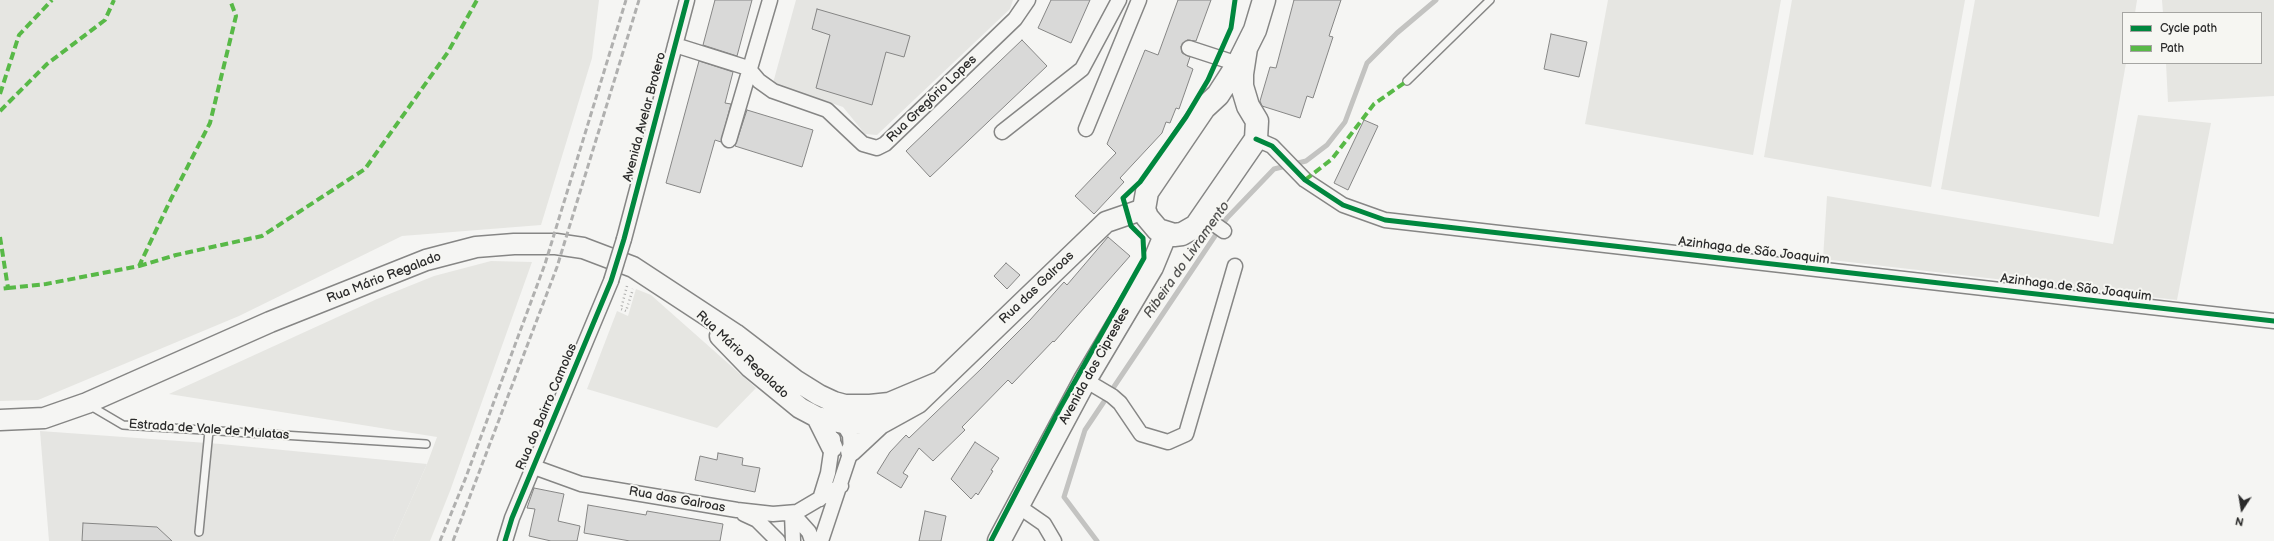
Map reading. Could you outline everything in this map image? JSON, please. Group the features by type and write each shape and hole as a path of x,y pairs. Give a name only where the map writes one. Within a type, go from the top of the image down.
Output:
{"main road":[{"path":"1242,56 1244,98 1257,121 1256,139 1208,219 1190,231 1174,235 1166,233 1152,224 1144,209 1147,192 1204,108 1218,95 1242,56 1255,30 1264,0"},
{"path":"1210,103 1216,100 1232,99 1248,106"},
{"name":"Rua das Galroas","path":"851,451 880,424 918,403 1096,231 1112,219 1144,209"},
{"name":"Avenida dos Ciprestes","path":"999,541 1018,506 1091,384 1152,267 1166,233"},
{"name":"Rua Mário Regalado","path":"87,403 270,322 408,266 441,255 476,247 530,243 583,248 610,257 642,271 735,334 794,380 819,395 844,414"},
{"name":"Rua Mário Regalado","path":"686,302 768,382 800,408 817,417 844,414"},
{"name":"Rua das Galroas","path":"844,414 870,406 889,403 939,382"},
{"path":"0,420 44,418 87,403"},
{"path":"844,414 880,424"},
{"path":"817,417 832,447"}],"street":[{"name":"Avenida Avelar Brotero","path":"610,281 624,239 687,0"},
{"path":"728,140 748,68 770,0"},
{"name":"Rua Gregório Lopes","path":"748,68 759,81 773,91 826,110 863,144 870,148 877,148 885,144 1009,25 1028,0"},
{"path":"1002,132 1082,69 1119,0"},
{"path":"1086,129 1139,0"},
{"path":"675,45 748,68"},
{"path":"1189,48 1242,56"},
{"name":"Azinhaga de São Joaquim","path":"1256,139 1272,146 1305,180 1343,205 1385,220 2274,321"},
{"path":"1208,219 1224,231"},
{"path":"1091,384 1112,396 1129,414 1141,434 1168,442 1186,434 1235,266"},
{"name":"Rua do Bairro Camolas","path":"505,541 512,518 610,281"},
{"path":"820,498 828,473 834,431 844,414"},
{"path":"821,541 851,451 850,435 844,414"},
{"name":"Rua das Galroas","path":"534,467 581,484 737,510 773,514 792,513 802,510 840,486"},
{"path":"1018,506 1044,524 1054,541"},
{"path":"737,510 757,520 778,541"},
{"path":"792,513 793,541"},
{"path":"792,513 809,532 812,541"}],"lane":[{"path":"1407,81 1490,0"},
{"name":"Estrada de Vale de Mulatas","path":"87,403 123,425 426,444"},
{"path":"198,532 209,431"}],"path":[{"path":"610,281 628,286 621,309 626,311 634,284"}],"shaded area":[{"path":"0,0 599,0 592,58 541,225 402,236 239,316 38,400 0,401"},
{"path":"796,0 1013,0 1010,9 877,135 865,134 843,107 773,83"},
{"path":"1608,0 1781,0 1753,155 1585,124"},
{"path":"1792,0 1965,0 1931,187 1764,157"},
{"path":"1975,0 2137,0 2135,12 2122,12 2122,64 2126,64 2099,217 1941,189"},
{"path":"2162,0 2274,0 2274,96 2168,102 2166,64 2262,64 2262,12 2163,12"},
{"path":"2138,115 2211,123 2177,300 1823,259 1827,196 2113,244"},
{"path":"491,261 532,262 450,491 430,541 393,541 427,464 437,437 169,394 377,299 434,276"},
{"path":"636,289 651,295 756,388 717,428 587,389 617,311 628,316"},
{"path":"40,431 221,444 427,464 393,541 49,541"}],"building":[{"path":"715,0 752,0 737,56 703,45"},
{"path":"1051,0 1090,0 1071,43 1038,28"},
{"path":"1178,0 1211,0 1196,41 1187,40 1181,46 1182,53 1190,57 1187,66 1193,69 1179,109 1176,108 1170,123 1166,122 1162,133 1120,178 1124,182 1094,214 1075,196 1116,153 1107,144 1145,50 1158,55"},
{"path":"1294,0 1341,0 1329,36 1333,37 1313,98 1307,96 1300,118 1262,106 1260,101 1270,67 1276,68"},
{"path":"817,9 910,36 904,57 886,52 872,105 816,88 830,35 812,29"},
{"path":"1551,34 1587,42 1579,77 1544,69"},
{"path":"1022,40 1047,66 930,177 906,151"},
{"path":"699,61 733,72 725,103 731,104 721,142 715,140 700,193 666,183"},
{"path":"747,110 813,130 802,167 735,146"},
{"path":"1364,120 1378,126 1348,190 1334,183"},
{"path":"1108,237 1130,256 1054,342 1053,341 1012,384 1008,380 962,427 965,430 933,461 919,448 903,473 908,476 901,488 877,473 890,452 906,435 909,438 981,369 1030,320 1064,282 1067,285"},
{"path":"1006,263 1020,275 1007,289 994,276"},
{"path":"975,442 999,458 978,495 976,493 971,499 951,479"},
{"path":"718,453 743,458 742,465 760,468 755,492 695,480 700,456 717,460"},
{"path":"534,488 564,494 558,521 580,526 577,541 551,541 529,536 535,509 527,508"},
{"path":"588,505 646,515 647,511 723,524 720,541 630,541 584,533"},
{"path":"925,511 946,516 941,541 919,541"},
{"path":"83,523 157,527 172,541 82,541"}],"waterway":[{"name":"Ribeira do Livramento","path":"1097,541 1064,497 1085,430 1227,218 1274,169 1306,161 1327,145 1345,122 1367,63 1397,33 1436,0"}],"railway":[{"path":"440,541 466,477 545,264 626,0"},
{"path":"453,541 557,267 639,0"}],"marked path":[{"path":"0,94 19,35 52,0"},
{"path":"0,111 47,64 105,20 114,0"},
{"path":"8,288 46,284 139,266 210,123 236,16 230,0"},
{"path":"139,266 176,255 262,236 365,169 448,52 477,0"},
{"path":"1305,180 1332,159 1374,104 1407,81"},
{"path":"0,237 8,288 0,289"}],"cycle path":[{"path":"505,541 512,518 611,281 624,239 687,0"},
{"path":"991,541 1060,408 1144,258 1143,238 1131,226 1123,198 1140,182 1186,117 1208,80 1231,28 1235,0"},
{"path":"1256,139 1272,146 1305,180 1343,205 1385,220 2274,321"}]}
